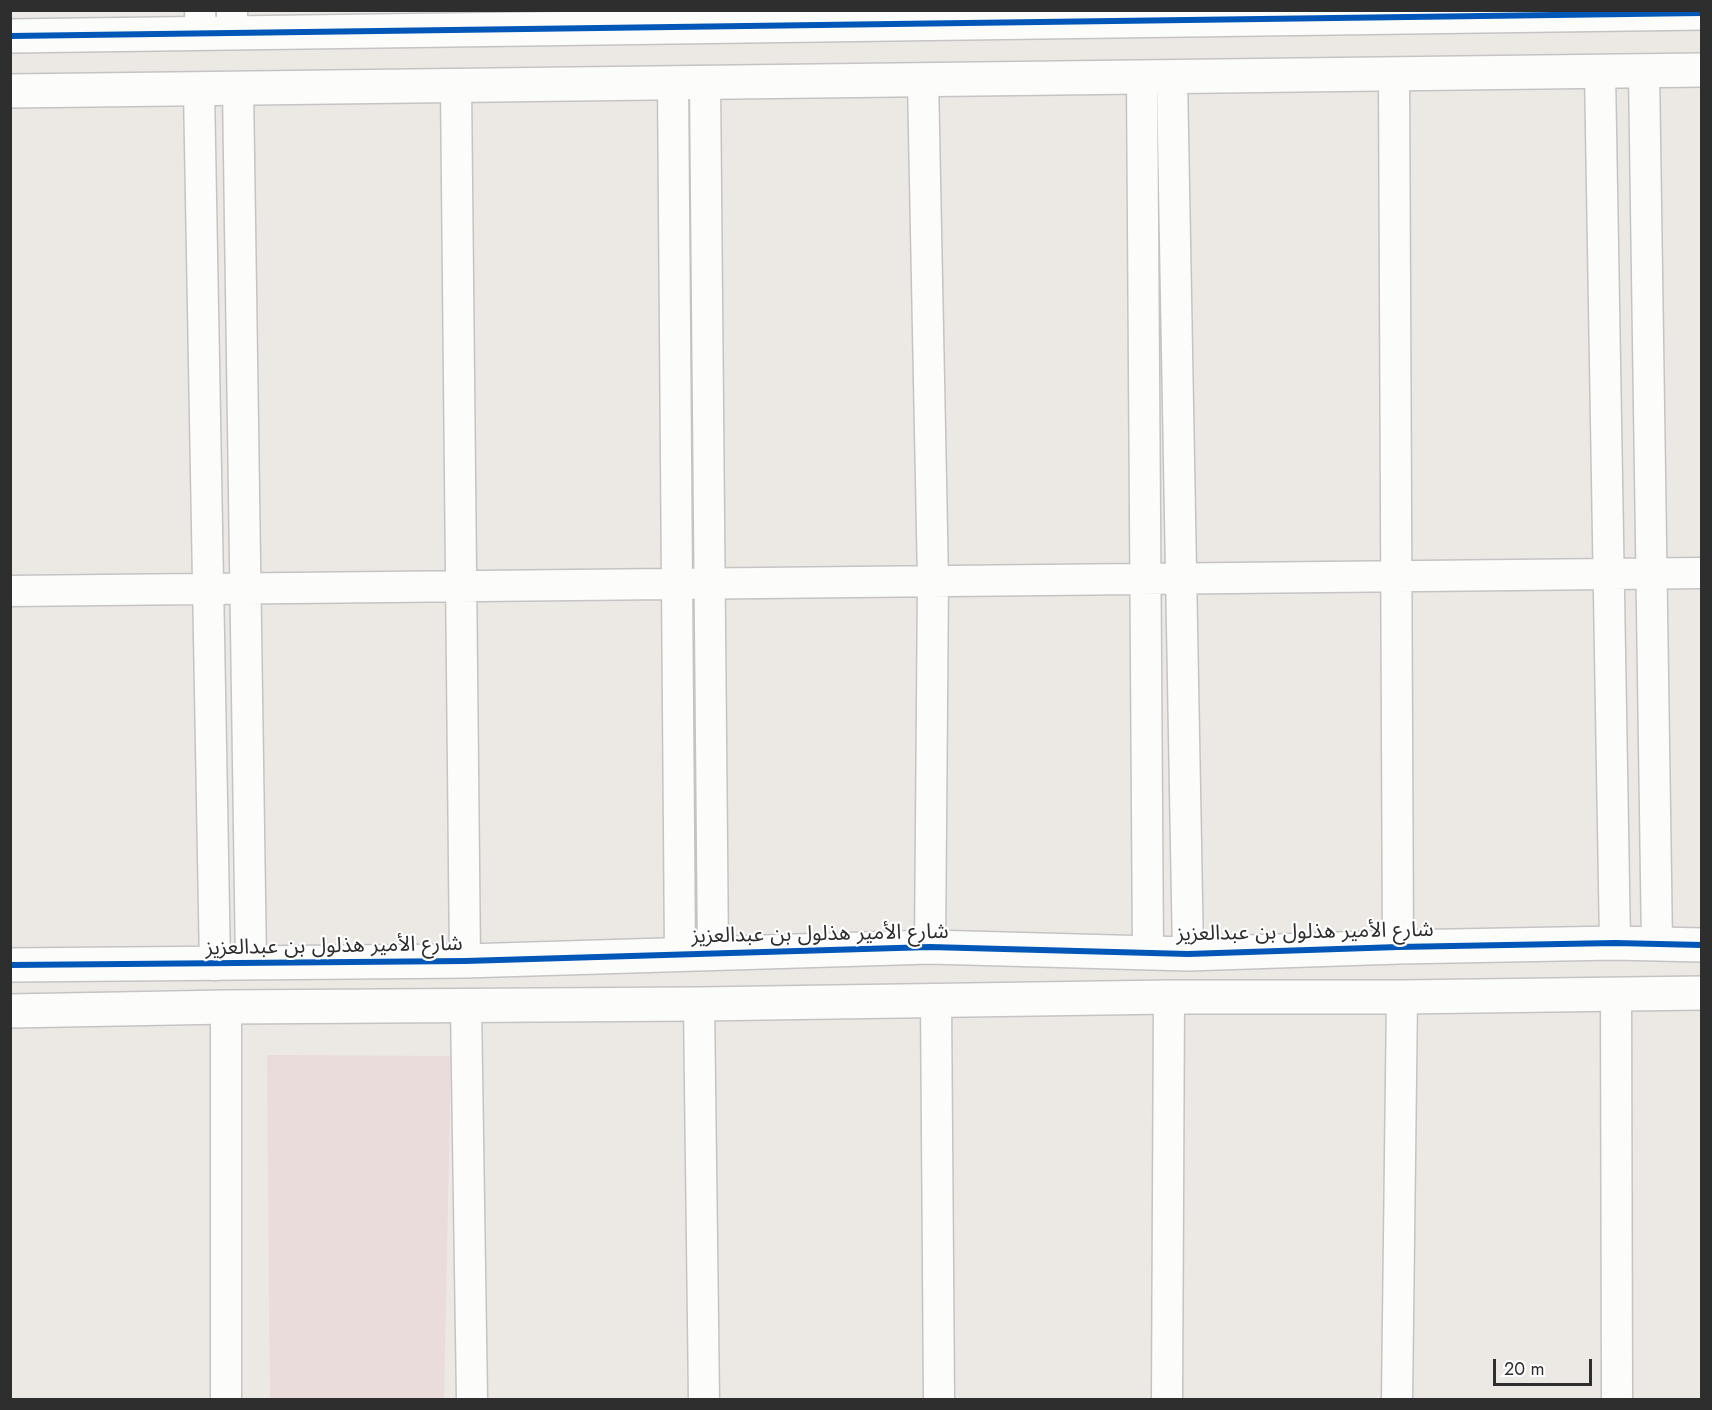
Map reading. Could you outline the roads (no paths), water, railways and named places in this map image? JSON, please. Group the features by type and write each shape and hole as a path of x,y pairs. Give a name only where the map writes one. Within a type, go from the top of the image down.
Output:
{"street":[{"path":"10,36 216,22 1701,13"},
{"path":"10,91 1701,70"},
{"path":"1644,71 1657,944"},
{"path":"1600,72 1615,943"},
{"path":"1394,74 1398,947"},
{"path":"1157,77 1180,579 1188,954"},
{"path":"1148,953 1146,579 1157,77"},
{"path":"923,80 933,581 930,947"},
{"path":"689,83 709,583 713,954"},
{"path":"680,955 677,584 689,83"},
{"path":"456,86 465,961"},
{"path":"238,88 251,964"},
{"path":"199,89 215,965"},
{"path":"10,591 1701,573"},
{"name":"شارع الأمير هذلول بن عبدالعزيز","path":"10,965 215,965 465,961 930,947 1188,954 1615,943 1701,945"},
{"path":"10,1011 1701,993"},
{"path":"1616,994 1617,1400"},
{"path":"1167,1400 1169,997"},
{"path":"1397,1400 1402,997"},
{"path":"936,1000 939,1400"},
{"path":"699,1004 704,1400"},
{"path":"466,1005 472,1400"},
{"path":"226,1007 226,1400"}]}
